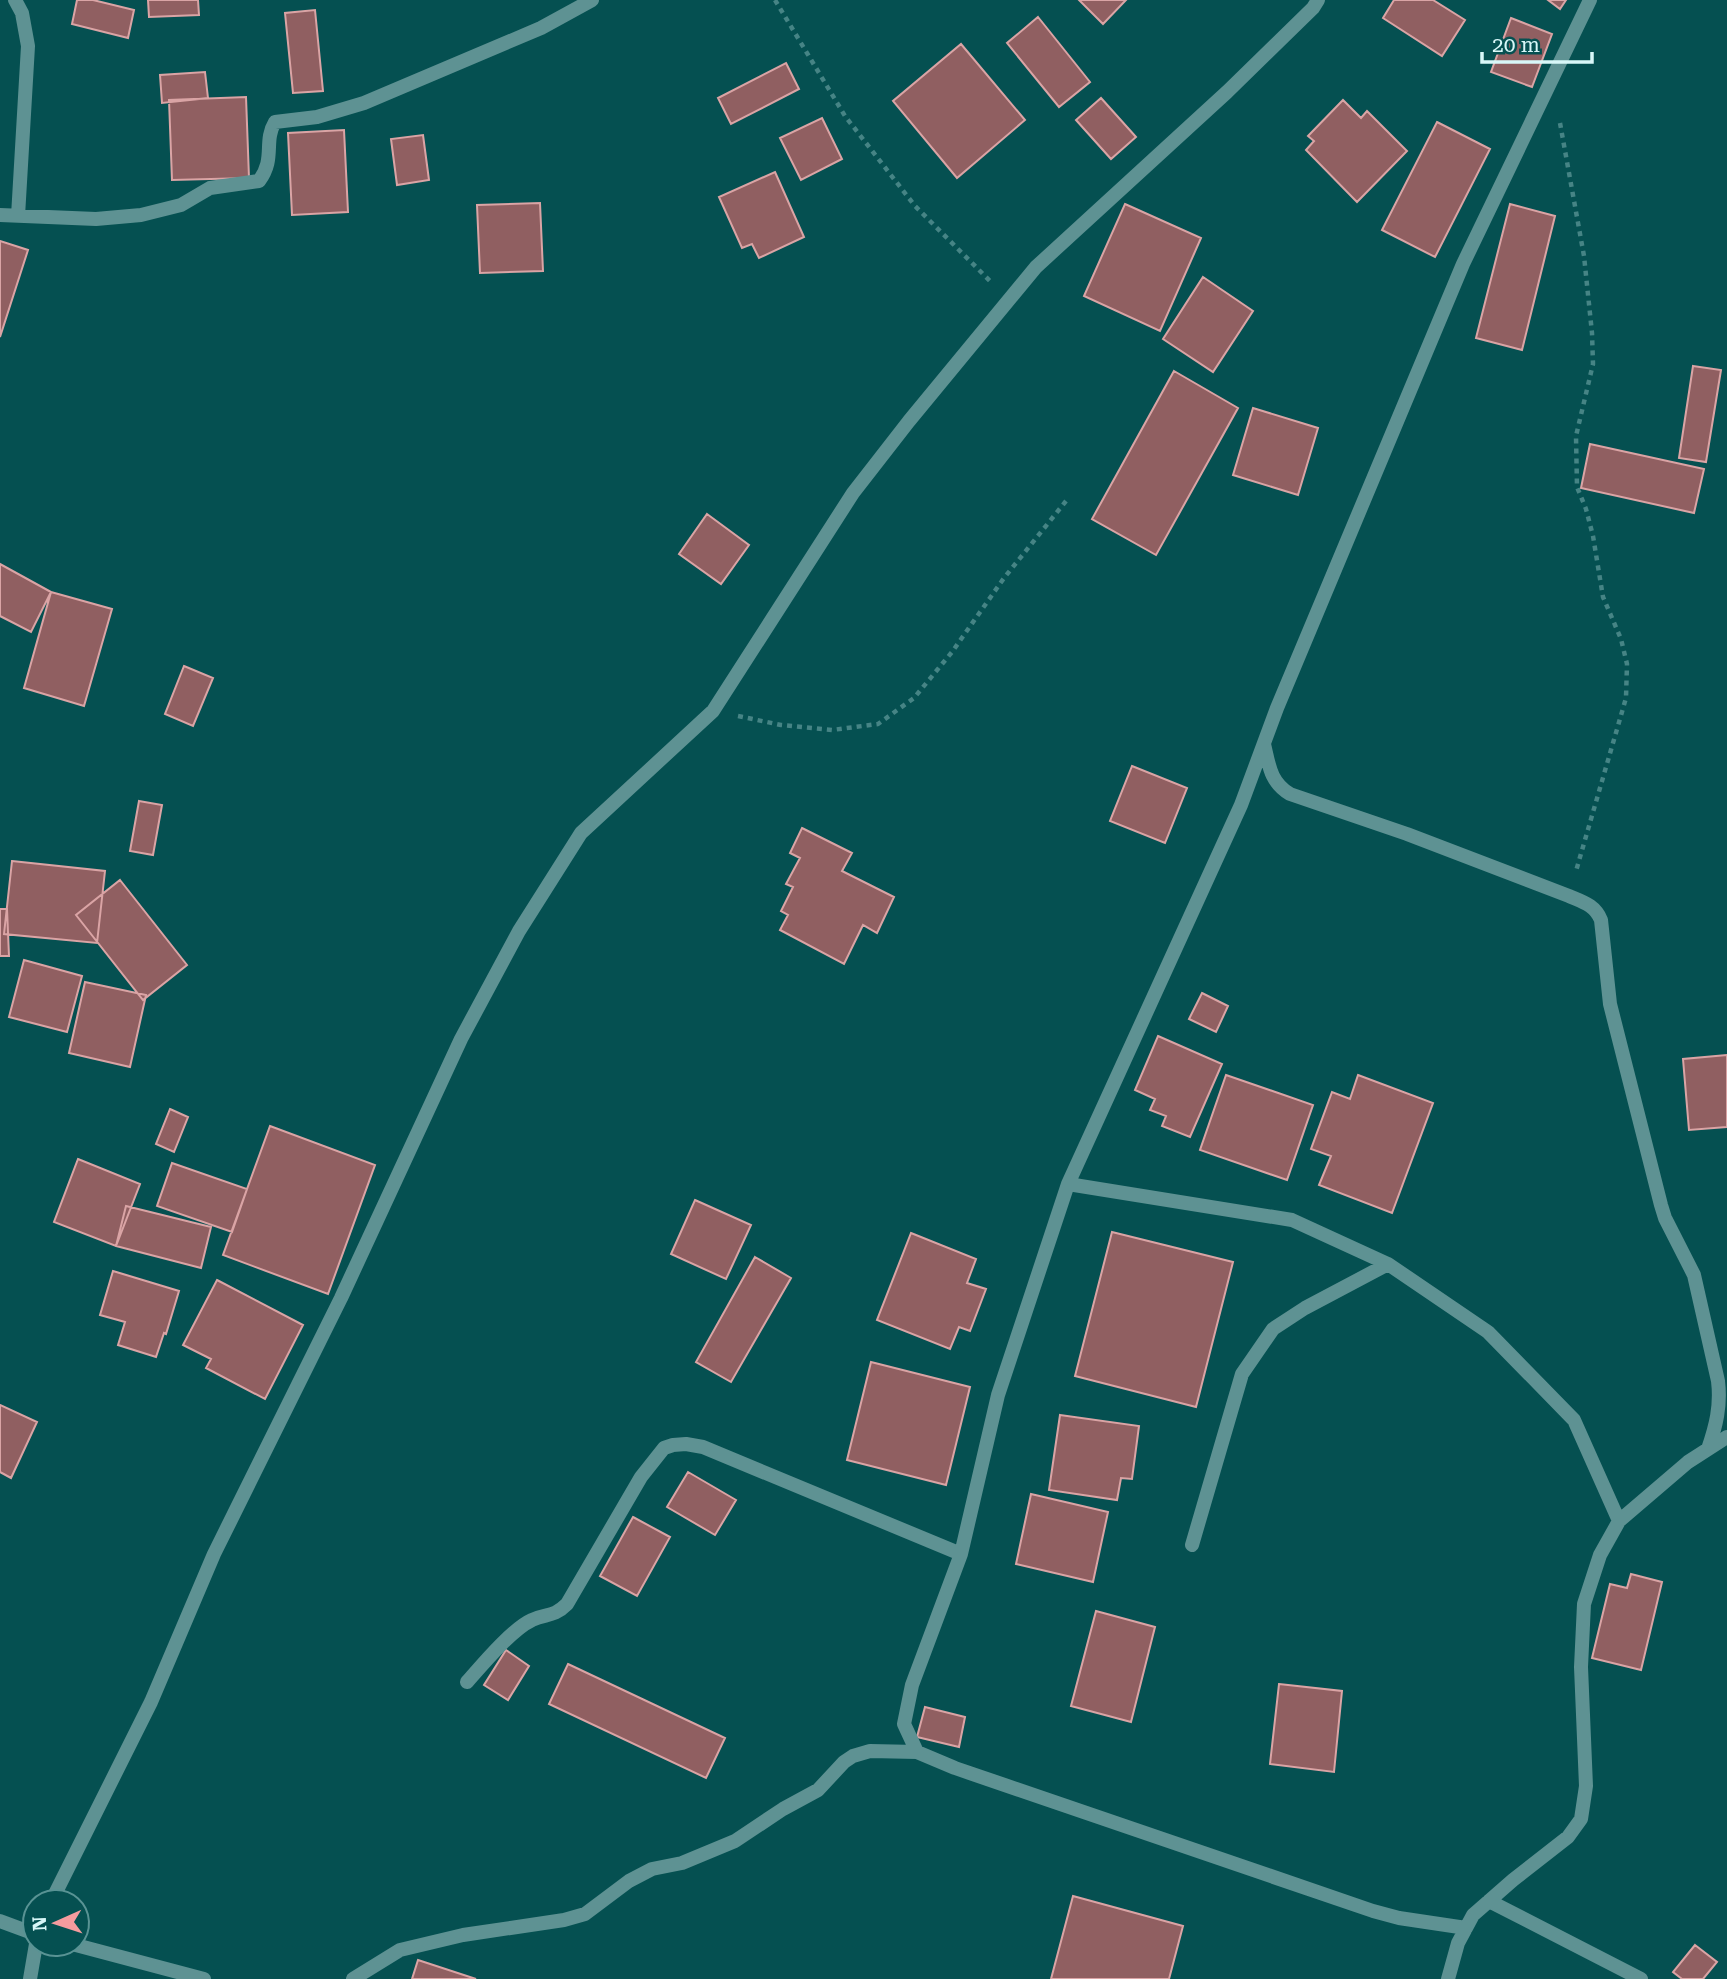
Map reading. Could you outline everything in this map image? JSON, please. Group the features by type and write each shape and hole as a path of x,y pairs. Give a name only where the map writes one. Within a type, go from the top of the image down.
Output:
{"street":[{"path":"15,0 22,13 28,46 18,216"},
{"path":"0,215 96,219 141,215 181,205 209,188 259,181 267,170 271,151 269,132 275,122 317,117 364,103 541,28 592,0"},
{"path":"58,1888 150,1702 214,1554 341,1298 461,1039 519,931 581,833 713,711 853,494 909,421 1036,267 1227,92 1318,0"},
{"path":"917,1752 904,1724 912,1685 961,1554 998,1395 1069,1184 1241,805 1264,743 1463,264 1590,0"},
{"path":"1264,743 1273,780 1290,794 1407,834 1592,905 1601,920 1611,1004 1665,1218 1694,1275 1718,1381 1720,1397 1717,1421 1708,1449"},
{"path":"1069,1184 1292,1220 1388,1264 1488,1332 1574,1420 1619,1521"},
{"path":"1192,1545 1242,1374 1273,1329 1305,1308 1388,1264"},
{"path":"1448,1979 1458,1943 1473,1915 1568,1837 1581,1819 1586,1786 1581,1667 1584,1604 1600,1555 1619,1521 1688,1462 1727,1437"},
{"path":"467,1682 498,1648 532,1620 557,1614 566,1604 641,1477 664,1448 673,1445 703,1447 961,1554"},
{"path":"353,1979 400,1950 463,1935 564,1920 585,1914 629,1881 652,1869 682,1863 735,1841 783,1809 818,1790 853,1756 870,1751 917,1752 955,1768 1373,1911 1399,1918 1465,1928"},
{"path":"1489,1901 1641,1979"},
{"path":"0,1921 21,1929"},
{"path":"91,1949 204,1979"},
{"path":"30,1979 34,1958"}],"path":[{"path":"775,0 845,116 907,196 1009,300"},
{"path":"1552,80 1584,256 1592,333 1593,364 1576,436 1577,487 1593,536 1603,597 1621,639 1627,664 1626,698 1569,896"},
{"path":"713,711 780,725 832,730 878,724 914,698 1066,501"}],"building":[{"path":"77,0 93,0 134,10 128,38 72,24"},
{"path":"148,0 198,0 199,15 149,17"},
{"path":"1079,0 1126,0 1103,24"},
{"path":"1394,0 1433,0 1465,20 1442,56 1383,18"},
{"path":"1548,0 1566,0 1560,9"},
{"path":"315,10 323,91 293,93 285,13"},
{"path":"1038,17 1090,82 1059,107 1007,43"},
{"path":"1511,18 1552,34 1532,87 1491,72"},
{"path":"961,44 1025,120 957,178 893,101"},
{"path":"786,63 799,89 731,124 718,98"},
{"path":"205,72 208,98 162,103 160,75"},
{"path":"246,97 249,178 172,180 169,100"},
{"path":"1101,98 1136,137 1111,159 1076,120"},
{"path":"1343,100 1361,118 1367,111 1407,151 1357,202 1306,150 1314,141 1308,136"},
{"path":"822,118 842,159 801,180 780,138"},
{"path":"1437,122 1490,149 1435,257 1382,230"},
{"path":"344,130 348,212 292,215 288,133"},
{"path":"423,135 429,180 397,185 391,139"},
{"path":"775,172 804,237 759,258 752,244 742,248 719,197"},
{"path":"540,203 543,271 480,273 477,205"},
{"path":"1125,204 1201,238 1160,331 1084,296"},
{"path":"1510,204 1555,216 1522,350 1476,338"},
{"path":"0,241 28,250 0,337"},
{"path":"1203,277 1253,311 1213,372 1163,339"},
{"path":"1693,366 1721,370 1706,462 1679,458"},
{"path":"1174,371 1238,408 1156,555 1092,519"},
{"path":"1253,408 1318,428 1298,495 1233,475"},
{"path":"1590,444 1704,469 1694,513 1581,488"},
{"path":"707,514 749,545 721,584 679,554"},
{"path":"0,564 51,592 31,632 0,616"},
{"path":"51,592 112,609 84,706 24,688"},
{"path":"184,666 213,678 193,726 165,714"},
{"path":"1132,766 1187,788 1165,843 1110,821"},
{"path":"139,801 162,805 153,855 130,851"},
{"path":"802,828 852,853 842,871 894,897 877,933 863,925 844,964 780,930 788,915 781,911 793,887 786,884 800,858 790,853"},
{"path":"12,861 105,871 97,943 4,934"},
{"path":"120,880 187,965 143,1000 76,915"},
{"path":"0,909 7,909 9,956 0,956"},
{"path":"24,960 82,976 67,1032 9,1017"},
{"path":"85,982 146,995 130,1067 69,1053"},
{"path":"1202,993 1228,1006 1216,1032 1189,1019"},
{"path":"1158,1036 1222,1064 1190,1137 1162,1126 1166,1116 1150,1110 1155,1099 1135,1090"},
{"path":"1727,1055 1727,1127 1689,1130 1683,1059"},
{"path":"1226,1075 1313,1105 1287,1180 1200,1150"},
{"path":"1358,1075 1433,1103 1392,1213 1319,1185 1331,1156 1311,1149 1332,1092 1350,1099"},
{"path":"170,1109 188,1117 174,1152 156,1144"},
{"path":"270,1126 375,1165 328,1294 223,1255"},
{"path":"78,1159 140,1184 116,1246 54,1222"},
{"path":"172,1163 247,1189 232,1232 157,1206"},
{"path":"695,1200 751,1225 726,1279 671,1254"},
{"path":"126,1206 211,1227 201,1268 116,1246"},
{"path":"1112,1232 1233,1262 1196,1407 1075,1376"},
{"path":"911,1233 976,1259 967,1283 986,1289 970,1331 959,1327 950,1349 877,1320"},
{"path":"755,1257 791,1278 731,1382 696,1362"},
{"path":"113,1271 179,1291 156,1357 118,1345 125,1322 100,1315"},
{"path":"217,1280 303,1325 265,1399 206,1368 211,1359 183,1345"},
{"path":"871,1362 970,1387 946,1485 847,1460"},
{"path":"0,1405 37,1422 11,1478 0,1472"},
{"path":"1060,1415 1139,1426 1132,1479 1121,1478 1117,1500 1049,1490"},
{"path":"688,1472 736,1500 715,1535 667,1507"},
{"path":"1031,1494 1108,1512 1093,1582 1016,1564"},
{"path":"633,1517 670,1537 637,1596 600,1576"},
{"path":"1631,1574 1662,1582 1641,1670 1592,1658 1610,1584 1627,1588"},
{"path":"1096,1611 1155,1627 1131,1722 1071,1706"},
{"path":"506,1650 529,1666 508,1700 484,1685"},
{"path":"568,1664 725,1738 706,1778 549,1704"},
{"path":"1279,1684 1342,1691 1334,1772 1270,1764"},
{"path":"925,1707 965,1717 959,1747 917,1737"},
{"path":"1073,1896 1183,1926 1169,1979 1051,1979"},
{"path":"1695,1945 1717,1962 1703,1979 1682,1979 1673,1972"},
{"path":"418,1960 476,1979 412,1979"}]}
